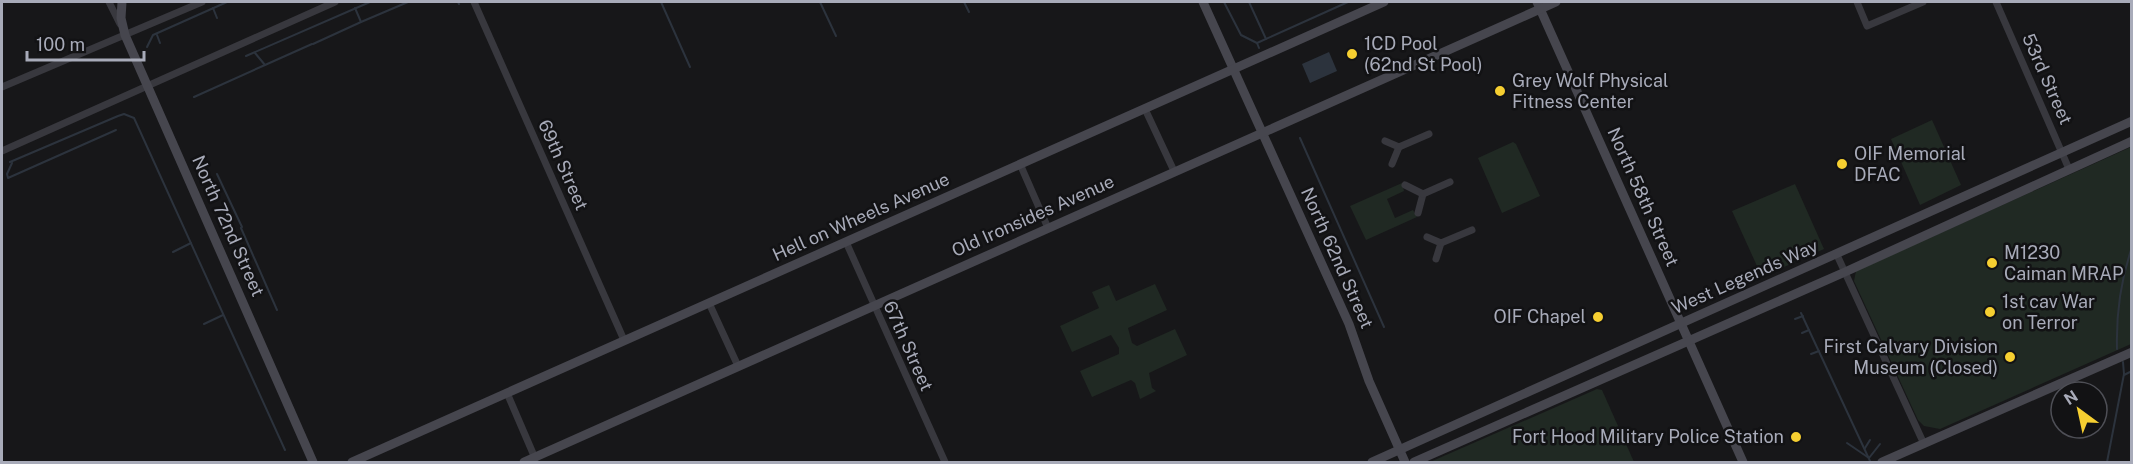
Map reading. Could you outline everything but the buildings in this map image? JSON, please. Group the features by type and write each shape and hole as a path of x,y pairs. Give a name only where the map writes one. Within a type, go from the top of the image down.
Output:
{"street":[{"path":"108,2 125,35"},
{"name":"North 72nd Street","path":"122,2 121,18 125,35 313,462"},
{"path":"2,87 105,41 125,35 202,2"},
{"path":"2,151 335,2"},
{"name":"69th Street","path":"474,2 624,340"},
{"name":"North 62nd Street","path":"1203,2 1349,324 1405,462"},
{"name":"Hell on Wheels Avenue","path":"352,462 1384,2"},
{"name":"Old Ironsides Avenue","path":"524,462 1262,132 1539,5 1556,2"},
{"path":"1857,2 1867,26 1923,2"},
{"name":"53rd Street","path":"1996,2 2069,169"},
{"name":"North 58th Street","path":"1539,5 1743,462"},
{"path":"1144,109 1174,171"},
{"name":"West Legends Way","path":"1372,462 2132,121"},
{"path":"1392,164 1399,147 1429,134"},
{"path":"1385,141 1399,147"},
{"name":"West Legends Way","path":"1414,462 1845,272 2132,141"},
{"path":"1020,164 1048,228"},
{"path":"1423,194 1450,182"},
{"path":"1405,185 1423,194"},
{"path":"1418,213 1423,194"},
{"path":"1427,237 1442,243 1472,230"},
{"name":"67th Street","path":"846,242 945,462"},
{"path":"1436,259 1442,243"},
{"path":"1836,255 1924,444"},
{"path":"709,303 738,366"},
{"path":"1882,462 2132,352"},
{"path":"507,393 535,458"}],"shaded area":[{"path":"1329,52 1337,71 1310,83 1302,64"},
{"path":"1932,120 1961,185 1920,205 1891,139"},
{"path":"1513,142 1540,196 1502,213 1478,158"},
{"path":"2131,147 2131,344 1940,429 1924,426 1918,420 1854,281 1856,271"},
{"path":"1402,183 1404,191 1387,199 1395,218 1413,210 1417,217 1366,240 1350,206"},
{"path":"1795,184 1824,249 1762,277 1732,211"},
{"path":"1155,284 1167,310 1128,328 1132,343 1137,346 1175,329 1187,355 1149,373 1152,388 1156,391 1140,399 1135,383 1131,380 1092,397 1080,371 1119,354 1119,348 1111,335 1072,352 1060,326 1099,308 1092,292 1109,285 1116,301"},
{"path":"1597,389 1602,390 1634,462 1430,462"}],"waterway":[{"path":"147,47 153,35 227,2"},
{"path":"246,56 370,2"},
{"path":"361,22 408,2"},
{"path":"661,2 690,67"},
{"path":"820,2 836,36"},
{"path":"964,2 969,12"},
{"path":"1224,2 1241,35 1257,43"},
{"path":"1249,2 1266,39"},
{"path":"1259,48 1257,43 1348,2"},
{"path":"213,8 217,18"},
{"path":"313,44 361,22 355,8"},
{"path":"157,35 160,43"},
{"path":"265,65 312,44"},
{"path":"194,97 265,65 255,53"},
{"path":"10,162 118,116 124,114 134,118 285,450"},
{"path":"12,163 7,174 8,178 116,130"},
{"path":"1300,138 1384,327"},
{"path":"217,174 242,227"},
{"path":"241,228 277,310"},
{"path":"173,252 191,243"},
{"path":"2117,349 2120,298 2124,273 2132,247"},
{"path":"1801,313 1870,461"},
{"path":"204,324 223,315"},
{"path":"1795,319 1803,316"},
{"path":"1802,333 1809,330"},
{"path":"1811,354 1819,351"},
{"path":"2107,462 2124,374 2123,362"},
{"path":"2124,375 2132,371"},
{"path":"1865,448 1870,440"},
{"path":"1847,443 1869,458 1880,444"}],"place":[{"name":"1CD Pool (62nd St Pool)","path":"1352,54"},
{"name":"Grey Wolf Physical Fitness Center","path":"1500,91"},
{"name":"OIF Memorial DFAC","path":"1842,164"},
{"name":"M1230 Caiman MRAP","path":"1992,263"},
{"name":"1st cav War on Terror","path":"1990,312"},
{"name":"OIF Chapel","path":"1598,317"},
{"name":"First Calvary Division Museum (Closed)","path":"2010,357"},
{"name":"Fort Hood Military Police Station","path":"1796,437"}]}
